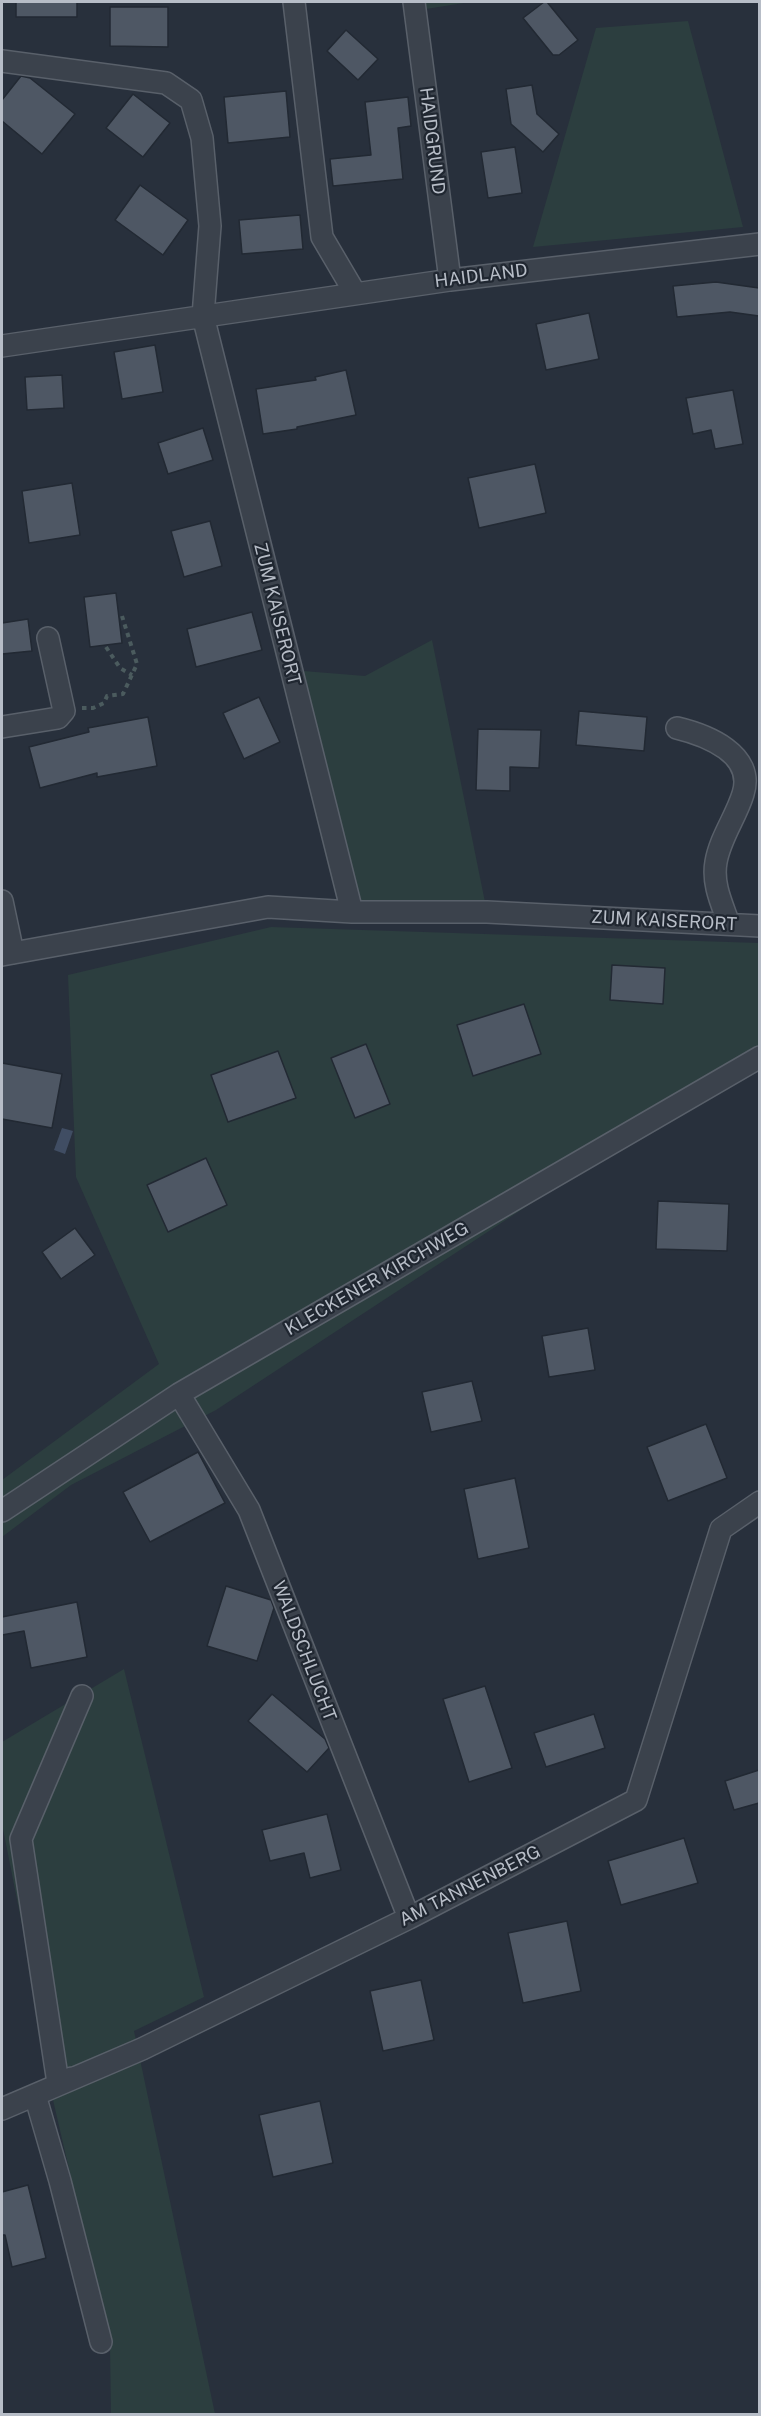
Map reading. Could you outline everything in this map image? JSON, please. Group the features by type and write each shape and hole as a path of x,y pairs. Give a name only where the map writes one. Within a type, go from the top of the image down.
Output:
{"street":[{"path":"294,2 322,237 355,292"},
{"name":"HAIDGRUND","path":"414,2 450,280"},
{"path":"2,61 166,83 191,100 202,138 210,226 203,316"},
{"name":"HAIDLAND","path":"2,346 355,292 759,244"},
{"name":"ZUM KAISERORT","path":"203,316 352,912"},
{"path":"2,727 61,714 48,638"},
{"path":"677,728 694,732 718,743 736,758 745,776 744,793 716,862 716,886 729,924"},
{"path":"2,901 7,954"},
{"name":"ZUM KAISERORT","path":"7,954 268,907 352,912 487,912 759,926"},
{"name":"KLECKENER KIRCHWEG","path":"2,1511 178,1394 759,1057"},
{"name":"WALDSCHLUCHT","path":"178,1394 249,1510 409,1918"},
{"name":"AM TANNENBERG","path":"2,2109 142,2049 409,1918 636,1800 721,1529 759,1502"},
{"path":"82,1696 21,1839 58,2083 142,2049"},
{"path":"35,2095 60,2181 101,2342"}],"path":[{"path":"61,714 93,708 104,704 107,696 123,694 137,664 122,616"},
{"path":"106,647 120,668 132,675"}],"shaded area":[{"path":"425,2 470,2 426,9"},
{"path":"688,21 743,227 533,247 596,28"},
{"path":"432,640 487,912 352,912 291,670 365,676"},
{"path":"271,927 759,943 759,1054 216,1410 71,1485 2,1537 2,1480 159,1364 76,1177 68,975"},
{"path":"124,1669 204,1997 134,2031 215,2414 111,2414 110,2346 47,2074 35,1990 2,1824 2,1742"}],"water":[{"path":"62,1128 73,1131 65,1154 54,1150"}],"building":[{"path":"16,2 77,2 77,17 16,17"},
{"path":"547,2 578,40 559,55 553,55 523,18"},
{"path":"110,7 168,7 168,47 110,46"},
{"path":"346,30 378,59 358,80 327,51"},
{"path":"21,76 30,78 75,114 42,154 2,121 2,100"},
{"path":"532,85 537,114 559,134 543,152 511,124 506,89"},
{"path":"286,91 290,137 228,143 224,97"},
{"path":"133,94 170,123 143,157 106,128"},
{"path":"408,97 411,126 398,128 403,179 333,186 330,159 371,155 365,102"},
{"path":"515,147 522,193 488,198 481,152"},
{"path":"140,185 188,220 163,255 115,220"},
{"path":"300,215 303,249 242,254 239,220"},
{"path":"716,282 759,288 759,316 730,312 677,317 673,286"},
{"path":"589,313 599,359 546,370 536,324"},
{"path":"155,345 163,392 122,399 114,352"},
{"path":"346,370 356,415 297,427 297,429 263,434 256,389 316,380 315,377"},
{"path":"62,375 64,408 27,410 25,377"},
{"path":"733,390 743,444 715,449 711,430 693,434 686,398"},
{"path":"203,428 213,460 168,474 158,443"},
{"path":"535,464 546,513 479,528 468,478"},
{"path":"72,483 80,535 29,543 22,491"},
{"path":"210,521 222,566 184,577 171,531"},
{"path":"116,593 122,643 90,647 84,597"},
{"path":"252,612 262,650 196,667 187,629"},
{"path":"28,619 32,651 2,654 2,623"},
{"path":"259,697 280,742 244,759 223,713"},
{"path":"579,711 647,717 644,751 576,745"},
{"path":"148,717 157,766 97,777 97,773 40,788 29,747 89,732 88,728"},
{"path":"478,729 541,730 539,768 510,767 510,791 476,790"},
{"path":"612,965 665,968 663,1004 610,1000"},
{"path":"524,1004 541,1054 473,1076 457,1025"},
{"path":"366,1044 390,1104 355,1118 331,1058"},
{"path":"278,1051 296,1098 228,1122 211,1075"},
{"path":"2,1063 62,1074 52,1128 2,1119"},
{"path":"206,1158 227,1205 168,1232 147,1185"},
{"path":"658,1201 729,1204 727,1251 656,1249"},
{"path":"75,1228 95,1255 61,1279 42,1252"},
{"path":"588,1328 595,1370 549,1377 542,1336"},
{"path":"472,1381 482,1421 431,1432 422,1392"},
{"path":"706,1424 727,1478 668,1501 647,1447"},
{"path":"198,1452 225,1503 150,1542 123,1492"},
{"path":"515,1478 529,1548 478,1559 464,1489"},
{"path":"226,1586 271,1600 274,1608 257,1661 207,1646"},
{"path":"77,1602 87,1657 31,1668 24,1631 2,1635 2,1617"},
{"path":"485,1686 512,1768 469,1782 443,1699"},
{"path":"272,1694 325,1739 329,1748 307,1772 248,1721"},
{"path":"594,1714 605,1748 546,1767 534,1733"},
{"path":"759,1770 759,1803 734,1810 725,1781"},
{"path":"327,1814 341,1870 310,1878 304,1853 270,1861 262,1830"},
{"path":"684,1838 698,1883 621,1905 608,1861"},
{"path":"567,1921 581,1991 523,2003 508,1933"},
{"path":"421,1980 434,2040 383,2051 370,1991"},
{"path":"320,2101 333,2163 273,2177 259,2115"},
{"path":"28,2185 46,2258 12,2267 5,2235 2,2235 2,2192"}]}
